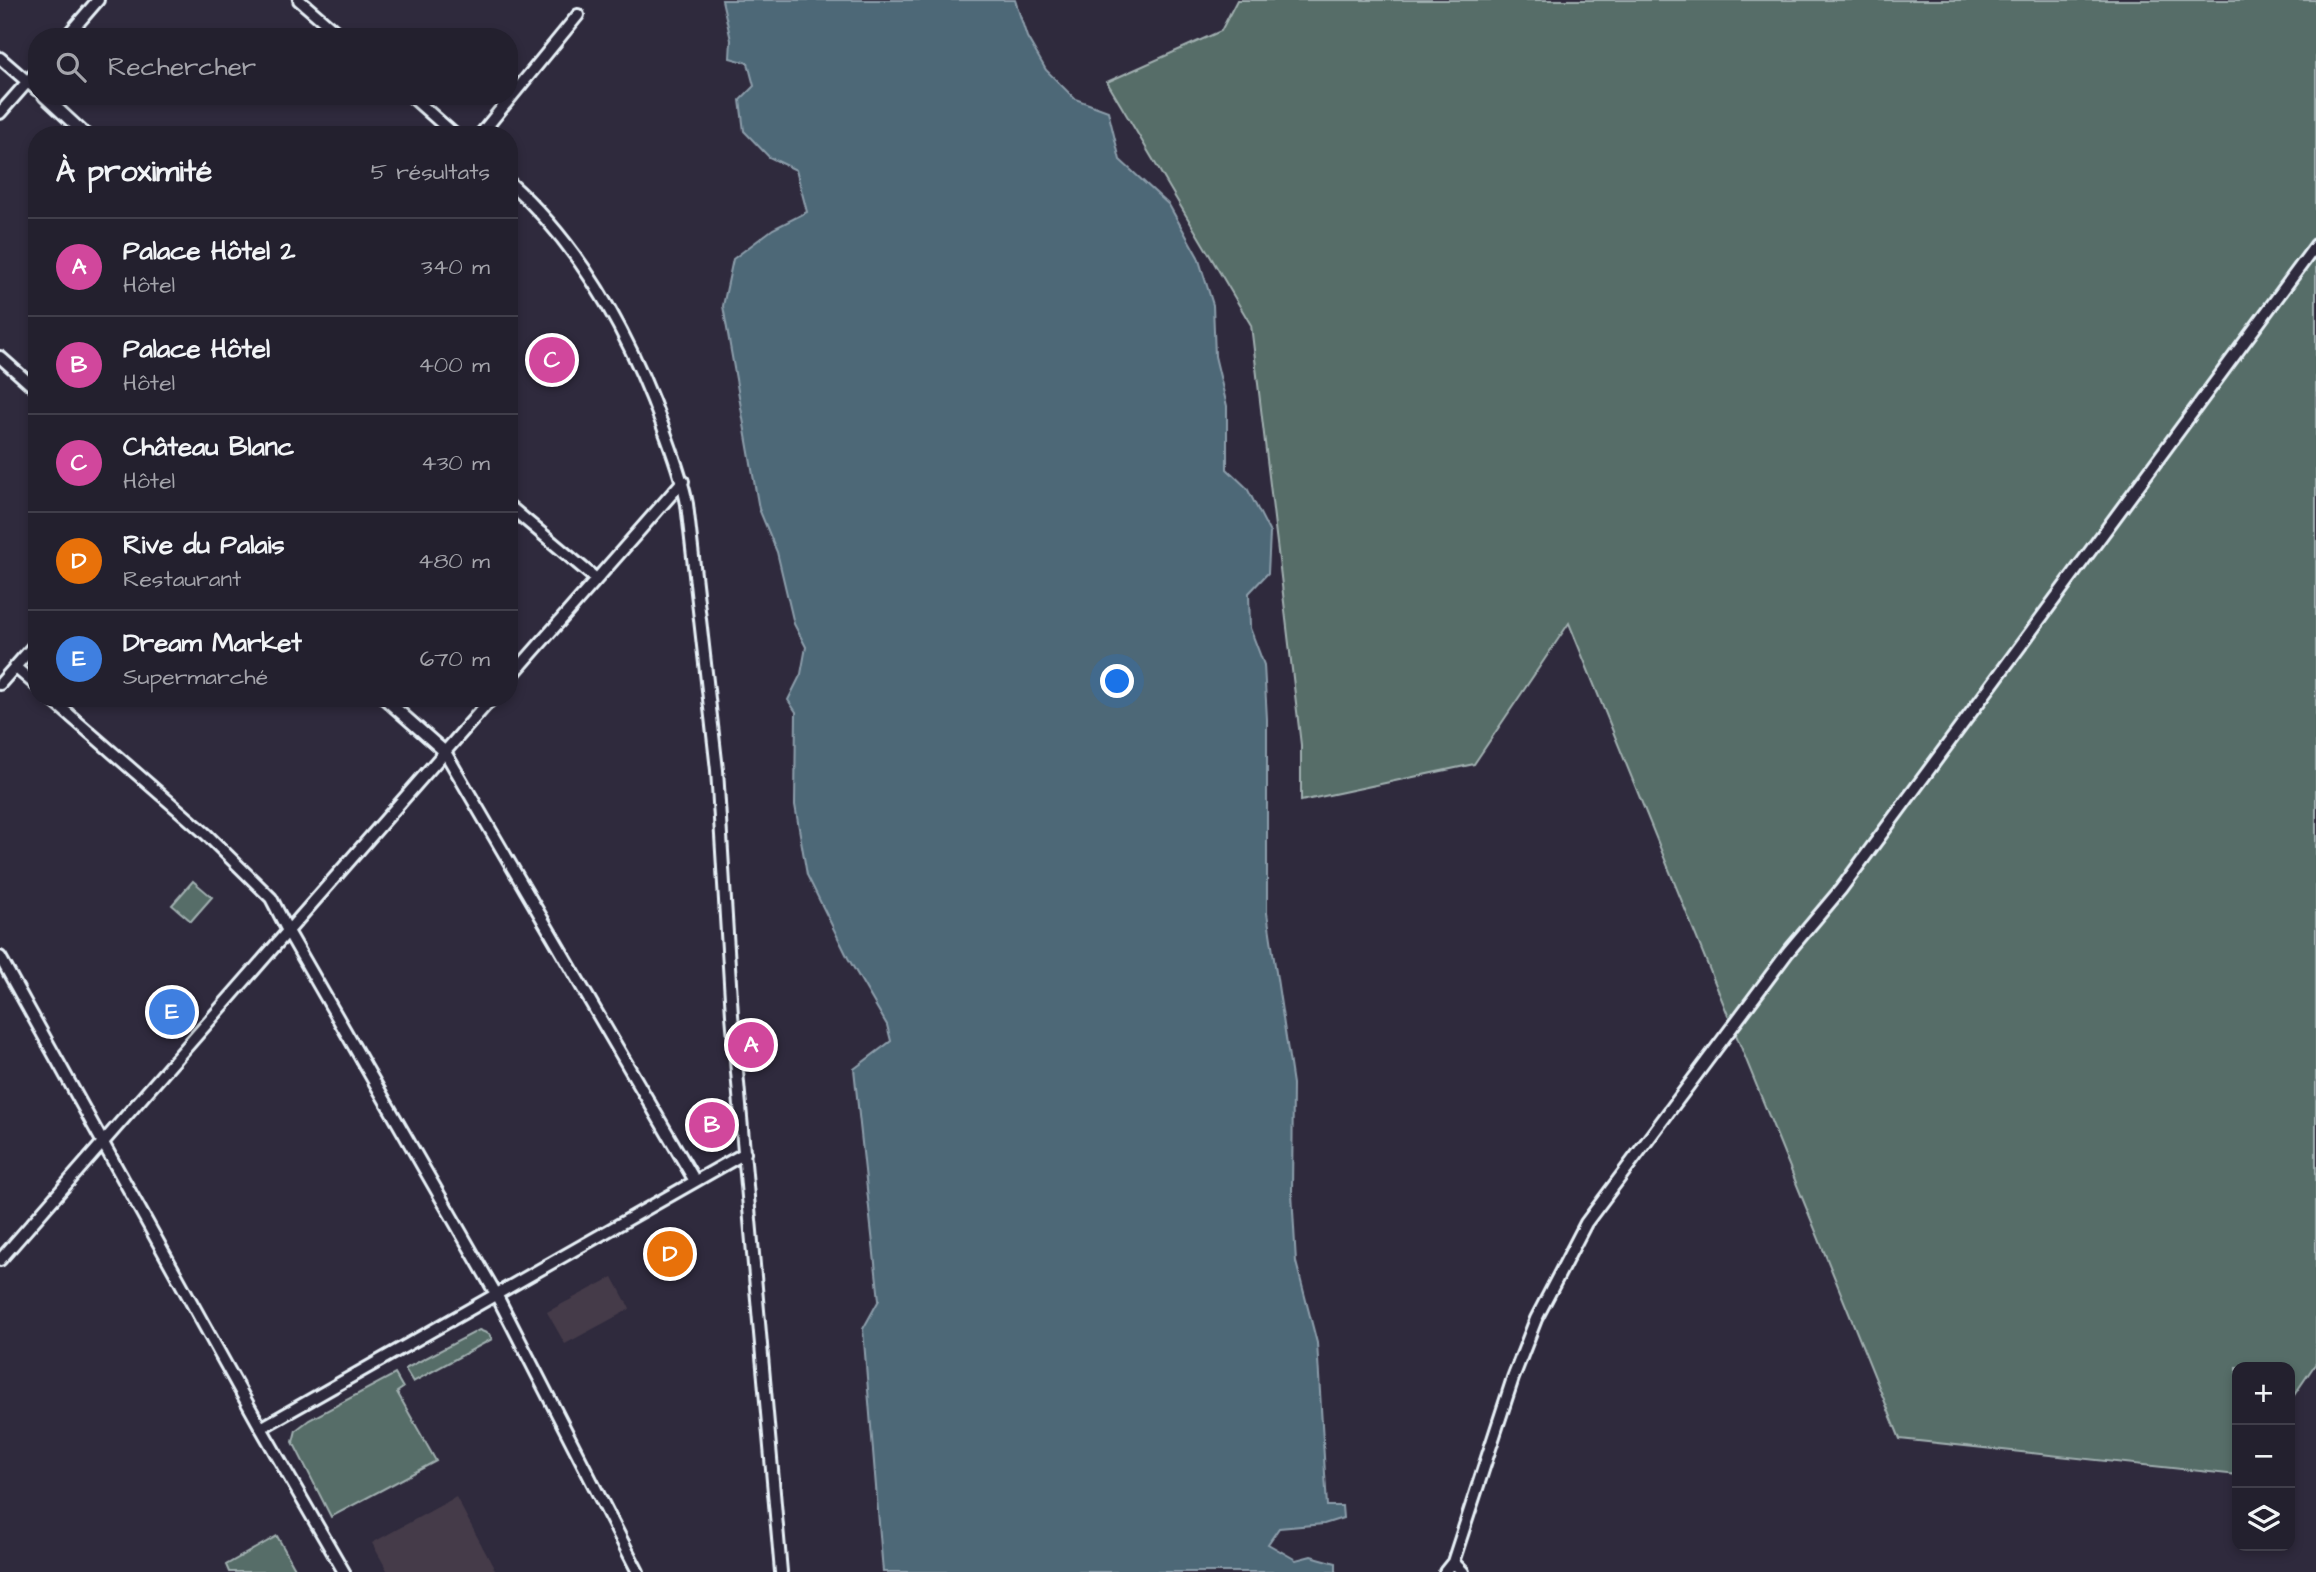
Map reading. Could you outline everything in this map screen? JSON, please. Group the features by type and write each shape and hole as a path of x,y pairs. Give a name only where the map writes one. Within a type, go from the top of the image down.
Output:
{"street":[{"path":"74,28 98,0"},
{"path":"299,0 332,28"},
{"path":"518,88 578,15"},
{"path":"0,58 28,82"},
{"path":"0,113 28,89"},
{"path":"54,105 76,126"},
{"path":"421,105 445,126"},
{"path":"487,126 504,105"},
{"path":"518,191 530,201 588,274 617,321 647,383 682,481 687,504 717,770 732,1015 781,1572"},
{"path":"1445,1572 1453,1562 1513,1378 1536,1319 1586,1223 1788,952 1841,889 2316,245"},
{"path":"0,357 28,382"},
{"path":"518,669 682,481"},
{"path":"518,514 596,579"},
{"path":"0,684 28,652"},
{"path":"15,667 28,678"},
{"path":"60,707 206,834 271,898 496,1294 638,1572"},
{"path":"394,707 445,752 695,1181"},
{"path":"0,1260 484,707"},
{"path":"0,957 261,1428 344,1572"},
{"path":"261,1428 745,1153"},
{"path":"1453,1562 1463,1572"}],"shaded area":[{"path":"613,1277 630,1309 565,1344 547,1312"},
{"path":"456,1497 496,1572 388,1572 372,1543"}],"green space":[{"path":"1237,0 2316,0 2316,1363 2295,1394 2295,1362 2232,1362 2232,1474 1900,1439 1569,623 1474,764 1301,801 1301,745 1251,325 1107,82 1221,31"},
{"path":"193,881 212,897 191,921 172,905"},
{"path":"479,1330 489,1334 492,1339 413,1382 405,1369"},
{"path":"395,1374 403,1388 397,1392 436,1461 331,1517 293,1442 296,1430 309,1420"},
{"path":"277,1536 297,1572 229,1572 226,1565"}],"water":[{"path":"722,0 1015,0 1027,37 1046,70 1075,99 1108,111 1120,160 1169,205 1198,257 1213,305 1215,356 1227,406 1227,469 1247,488 1270,533 1268,573 1249,593 1250,628 1264,665 1267,719 1267,913 1293,1084 1292,1193 1296,1262 1317,1343 1327,1506 1342,1506 1343,1518 1324,1524 1279,1528 1268,1544 1296,1560 1311,1556 1336,1563 1336,1572 883,1572 863,1329 879,1300 854,1069 891,1041 887,1025 848,958 807,875 795,805 796,712 788,700 801,674 806,647 794,624 777,552 759,509 723,306 733,259 773,229 807,212 796,170 769,157 744,131 740,100 754,86 748,63 730,58 731,40"}],"place":[{"name":"Château Blanc","path":"552,360"},
{"name":"Dream Market","path":"172,1012"},
{"name":"Palace Hôtel 2","path":"751,1045"},
{"name":"Palace Hôtel","path":"712,1125"},
{"name":"Rive du Palais","path":"670,1254"}]}
